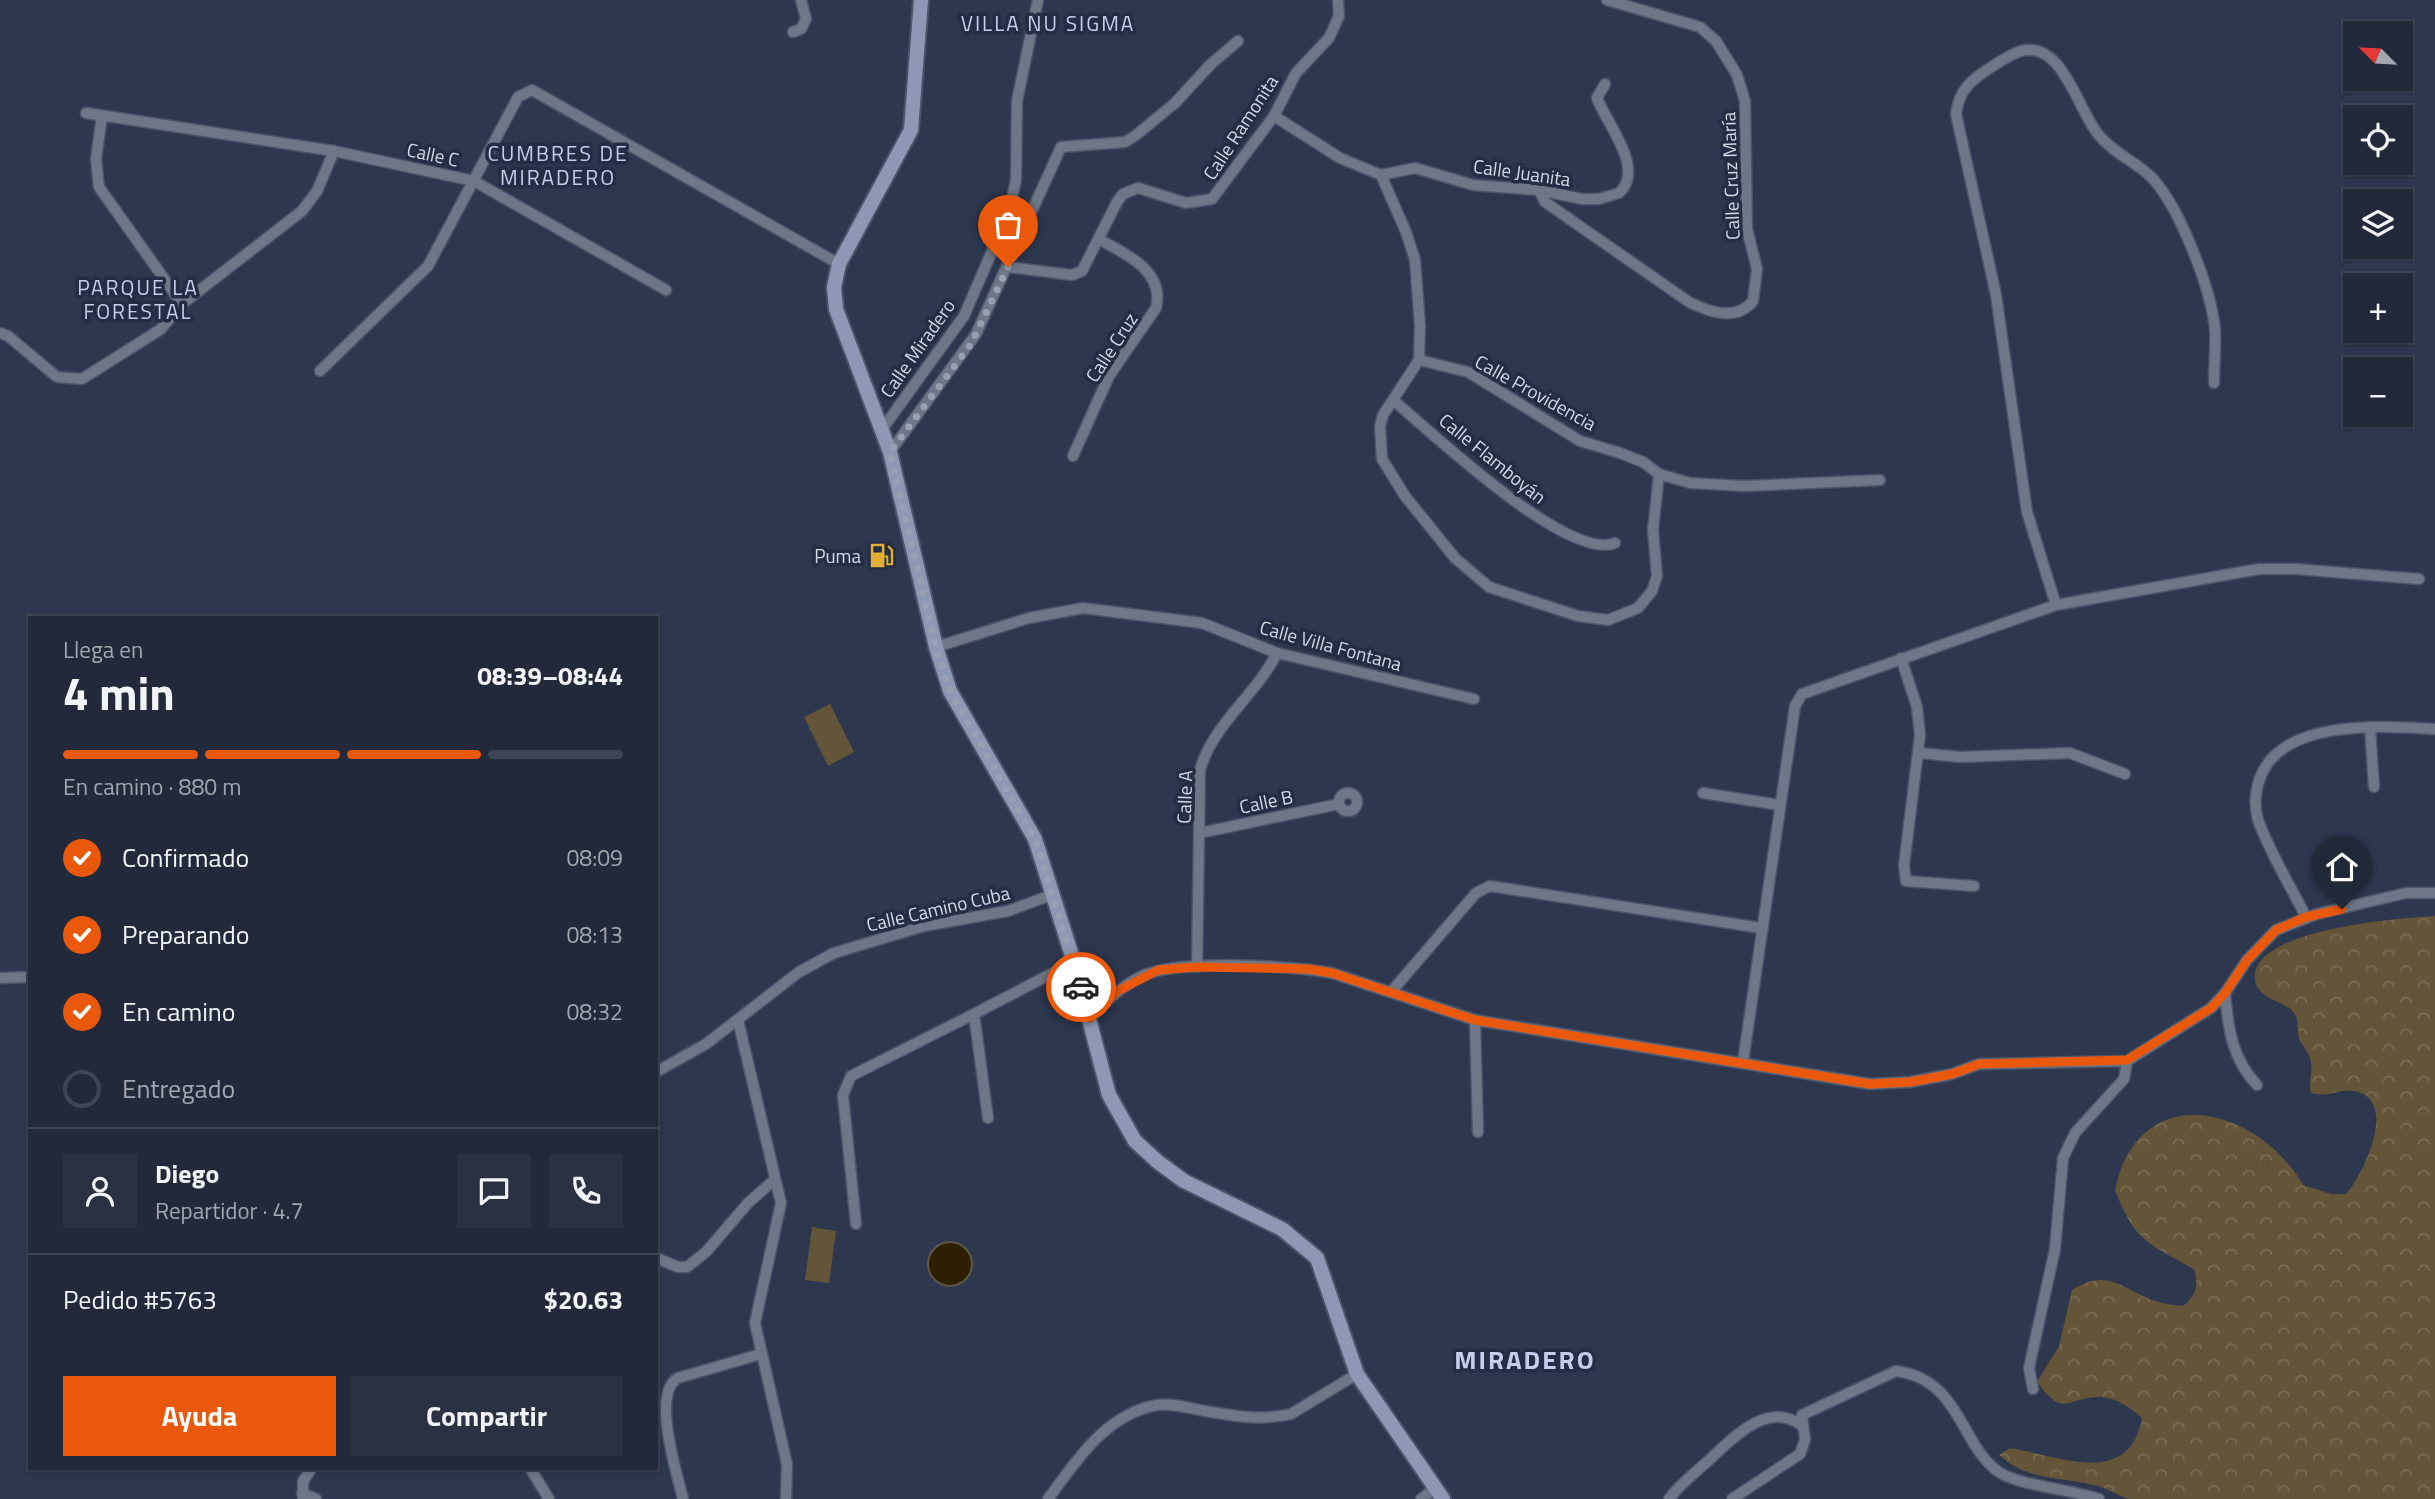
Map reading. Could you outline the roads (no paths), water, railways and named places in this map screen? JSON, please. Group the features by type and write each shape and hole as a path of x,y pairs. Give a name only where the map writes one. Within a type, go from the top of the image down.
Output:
{"main road":[{"path":"921,0 911,130 839,264 834,287 835,309 890,452 936,648 950,691 1035,839 1074,962 1109,1095 1135,1141 1184,1181 1282,1229 1317,1258 1357,1374 1439,1494"}],"street":[{"path":"793,32 801,29 806,19 801,0"},
{"name":"Calle Miradero","path":"883,428 964,316 1009,212 1016,180 1017,101 1038,0"},
{"name":"Calle Ramonita","path":"1008,267 1077,274 1088,265 1117,202 1129,191 1146,189 1186,203 1212,199 1274,116 1296,73 1335,28 1338,0"},
{"name":"Calle Cruz María","path":"1539,190 1545,202 1689,302 1703,309 1728,314 1743,310 1753,301 1757,282 1747,229 1745,101 1737,75 1716,41 1700,27 1607,0"},
{"path":"890,452 971,344 1061,147 1125,142 1175,103 1210,64 1238,41"},
{"path":"2056,605 2027,512 1996,295 1956,114 1960,96 1973,78 2018,51 2046,53 2060,66 2086,118 2100,137 2158,185 2196,261 2210,300 2215,330 2214,383"},
{"name":"Calle Juanita","path":"1381,175 1415,168 1473,185 1539,190 1599,199 1619,193 1625,188 1626,159 1597,99 1605,84"},
{"path":"320,371 428,266 518,97 532,90 839,264"},
{"name":"Calle C","path":"86,113 334,151 474,181 666,290"},
{"path":"102,116 96,159 99,187 182,304"},
{"path":"1274,116 1340,158 1381,175 1406,232 1415,260 1419,360 1380,426 1382,458 1429,527 1455,558 1489,587 1554,609 1608,620 1638,608 1652,591 1657,576 1653,530 1659,474"},
{"path":"0,333 8,336 57,377 82,379 161,329 182,304 302,211 317,191 334,151"},
{"name":"Calle Cruz","path":"1073,456 1109,376 1156,309 1159,299 1154,278 1143,267 1100,240"},
{"name":"Calle Providencia","path":"1419,360 1468,372 1580,441 1632,457 1659,474 1705,485 1781,485 1880,480"},
{"name":"Calle Flamboyán","path":"1393,400 1534,515 1597,546 1615,543"},
{"path":"1743,1062 1761,928 1798,699 1809,690 2056,605 2259,569 2296,569 2418,579"},
{"name":"Calle Villa Fontana","path":"936,648 1029,618 1083,608 1202,623 1277,653 1474,699"},
{"name":"Calle A","path":"1197,967 1200,770 1206,751 1270,667 1277,653"},
{"path":"1901,658 1917,707 1920,753 1905,856 1906,881 1974,886"},
{"path":"2306,917 2258,819 2255,801 2258,785 2272,759 2294,742 2324,732 2370,727 2435,729"},
{"path":"2370,727 2374,787"},
{"path":"1920,753 1959,757 2070,753 2125,774"},
{"path":"1703,793 1780,805"},
{"name":"Calle B","path":"1200,833 1339,804"},
{"path":"1391,992 1476,893 1490,886 1761,928"},
{"path":"1090,1018 1116,992 1140,977 1158,970 1197,967 1309,969 1475,1020 1870,1084 1910,1082 1952,1074 1979,1064 2127,1060 2211,1008 2225,993 2247,960 2276,930 2306,917 2406,893 2435,893"},
{"name":"Calle Camino Cuba","path":"658,1071 738,1020 765,995 834,953 925,926 1008,911 1054,894"},
{"path":"856,1224 843,1095 846,1082 851,1076 1074,962"},
{"path":"0,978 28,977"},
{"path":"2225,993 2231,1041 2242,1069 2257,1085"},
{"path":"974,1014 988,1118"},
{"path":"738,1020 781,1203 755,1312 761,1354 787,1464 786,1499"},
{"path":"1475,1020 1478,1132"},
{"path":"2032,1389 2029,1368 2055,1249 2063,1158 2075,1133 2124,1079 2127,1060"},
{"path":"658,1259 678,1268 687,1267 706,1252 748,1203 774,1180"},
{"path":"683,1499 668,1428 665,1398 668,1386 678,1378 761,1354"},
{"path":"1732,1499 1800,1454 1805,1440 1802,1415 1888,1373 1905,1372 1941,1394 1997,1472 2099,1499"},
{"path":"1048,1499 1094,1440 1144,1409 1169,1405 1246,1418 1279,1417 1291,1414 1357,1374"},
{"path":"1669,1499 1747,1427 1773,1417 1792,1418 1801,1424"},
{"path":"311,1470 303,1481 302,1496 316,1499"},
{"path":"531,1470 549,1499"},
{"path":"1421,1499 1439,1494"}],"place":[{"name":"Puma","path":"881,555"}],"district":[{"name":"VILLA NU SIGMA","path":"1048,23"},
{"name":"CUMBRES DE MIRADERO","path":"558,165"},
{"name":"PARQUE LA FORESTAL","path":"138,299"},
{"name":"MIRADERO","path":"1525,1359"}]}
